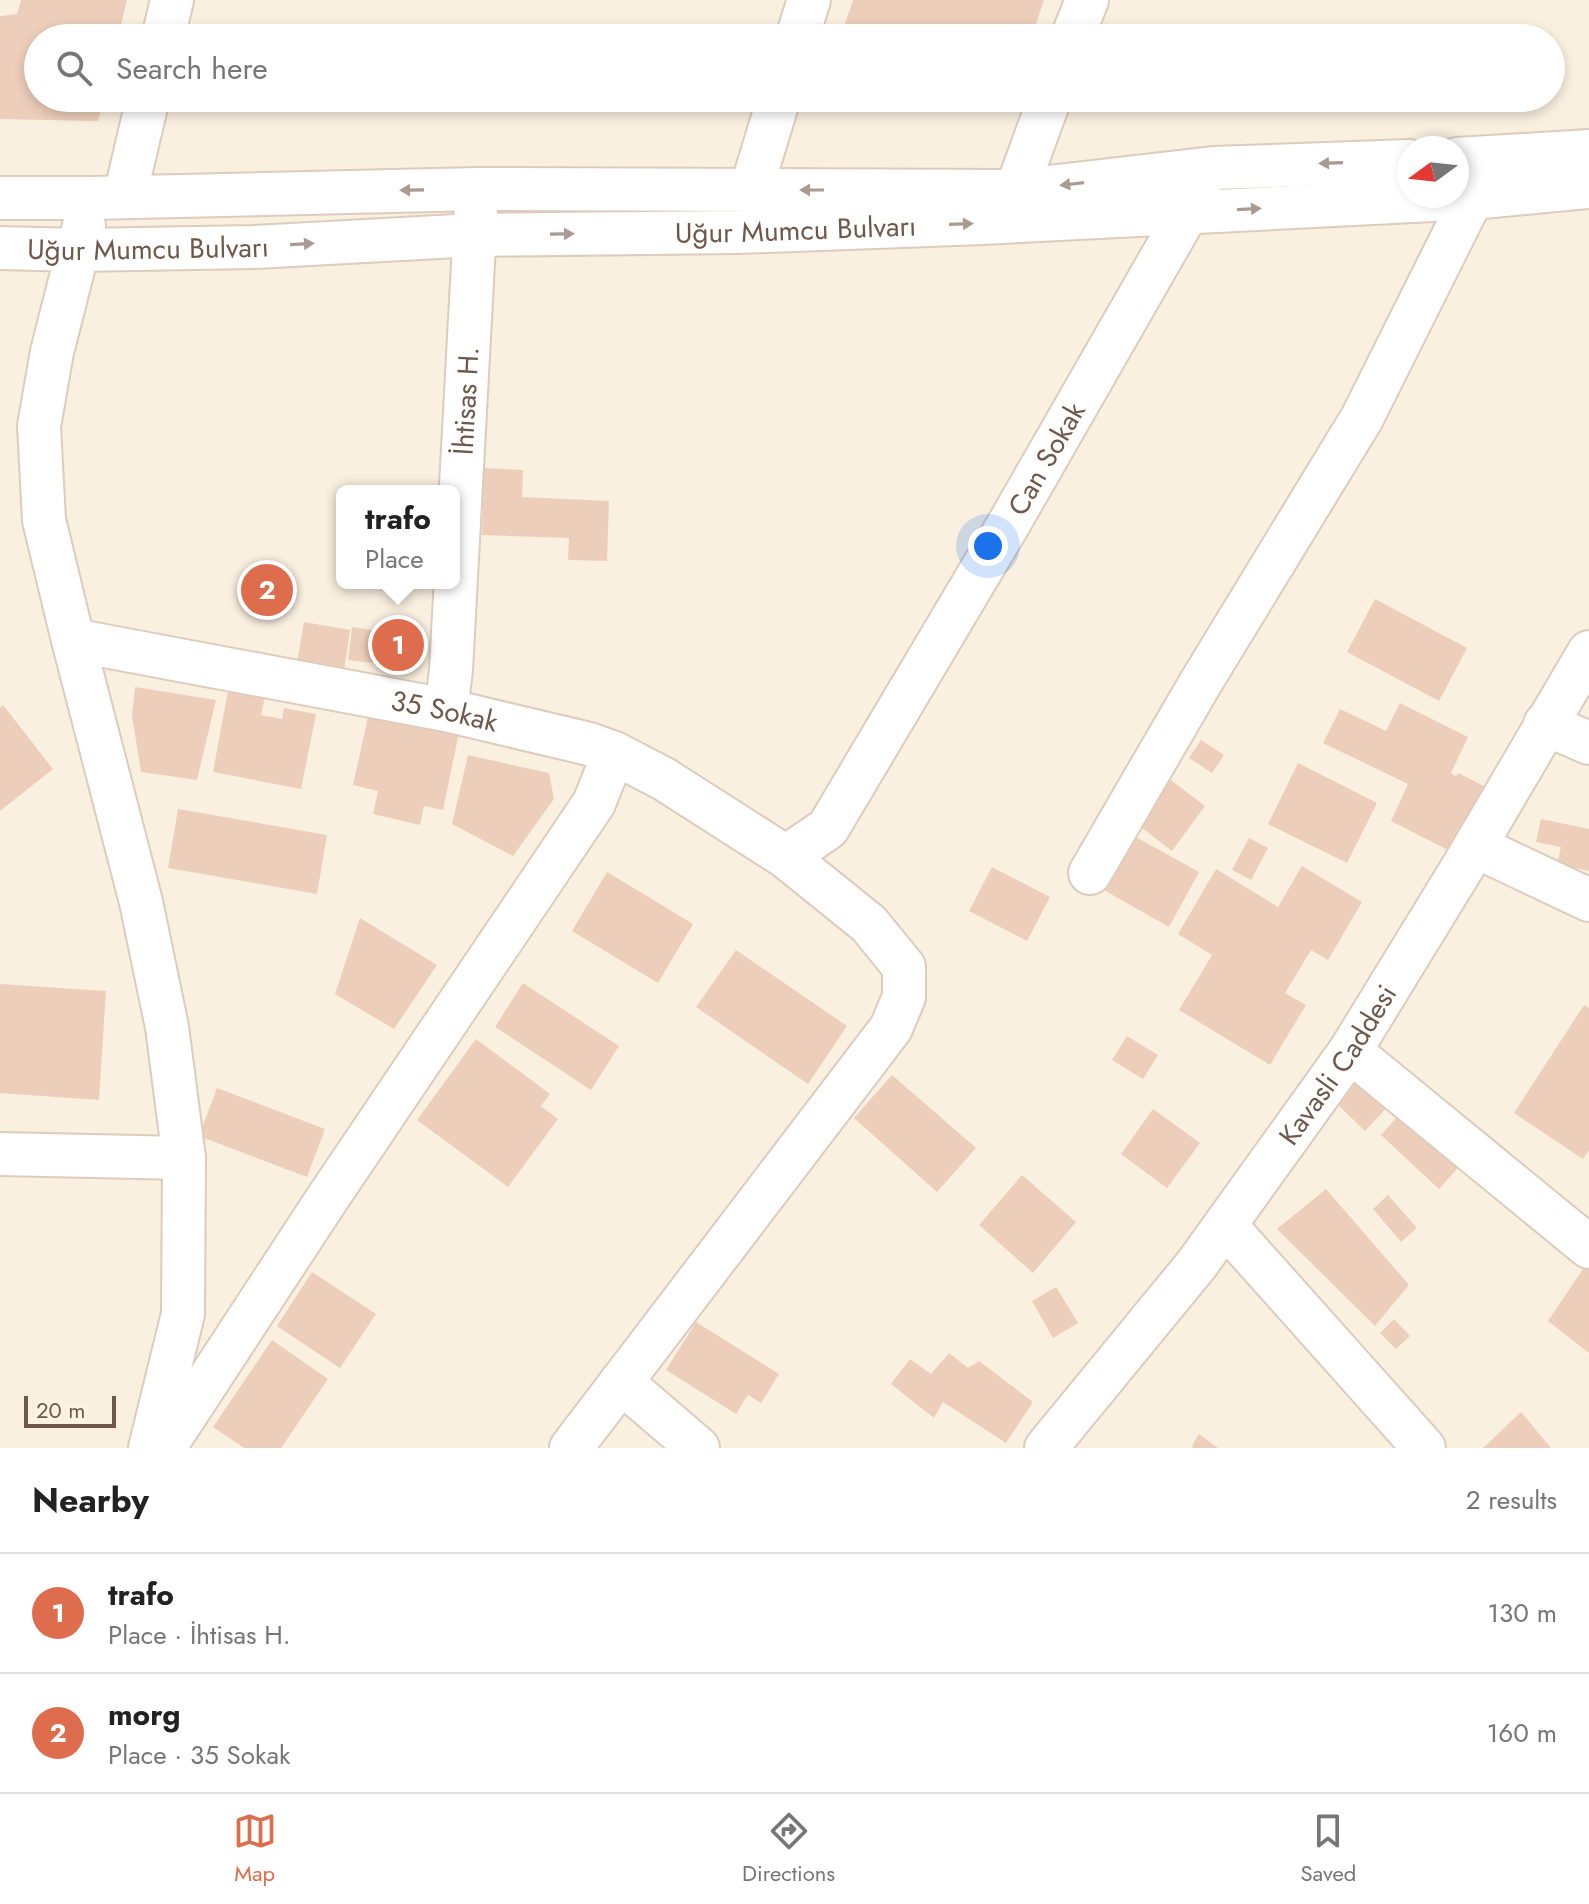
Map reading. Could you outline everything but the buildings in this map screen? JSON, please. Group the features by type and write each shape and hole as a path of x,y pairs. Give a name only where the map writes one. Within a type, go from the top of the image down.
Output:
{"street":[{"path":"166,24 172,0"},
{"path":"801,24 809,0"},
{"path":"1078,24 1087,0"},
{"path":"142,112 108,197 78,250 52,352 39,426 44,520 141,902 167,1027 184,1158 183,1314 150,1448"},
{"path":"751,190 775,112"},
{"path":"1016,191 1045,112"},
{"path":"1090,873 1201,682 1362,418 1472,198 1474,158 1589,151"},
{"name":"Uğur Mumcu Bulvarı","path":"0,198 478,189 1016,191 1213,168 1397,161"},
{"name":"Can Sokak","path":"786,857 828,828 1011,520 1213,168"},
{"name":"Uğur Mumcu Bulvarı","path":"0,248 255,247 475,235 738,232 983,223 1472,198 1589,187"},
{"name":"İhtisas H.","path":"460,507 478,189"},
{"name":"İhtisas H.","path":"446,710 455,589"},
{"name":"35 Sokak","path":"73,640 446,710 589,744 614,753 664,779 786,857 869,924 904,967 904,997 891,1028 571,1448"},
{"name":"Kavasli Caddesi","path":"1046,1448 1197,1264 1350,1051 1589,652"},
{"path":"1545,724 1589,743"},
{"path":"164,1448 325,1202 594,803 614,753"},
{"path":"1475,846 1589,900"},
{"path":"1350,1051 1589,1247"},
{"path":"0,1154 184,1158"},
{"path":"1225,1225 1424,1448"},
{"path":"621,1382 698,1448"}],"place":[{"name":"morg","path":"267,590"},
{"name":"trafo","path":"398,645"}]}
